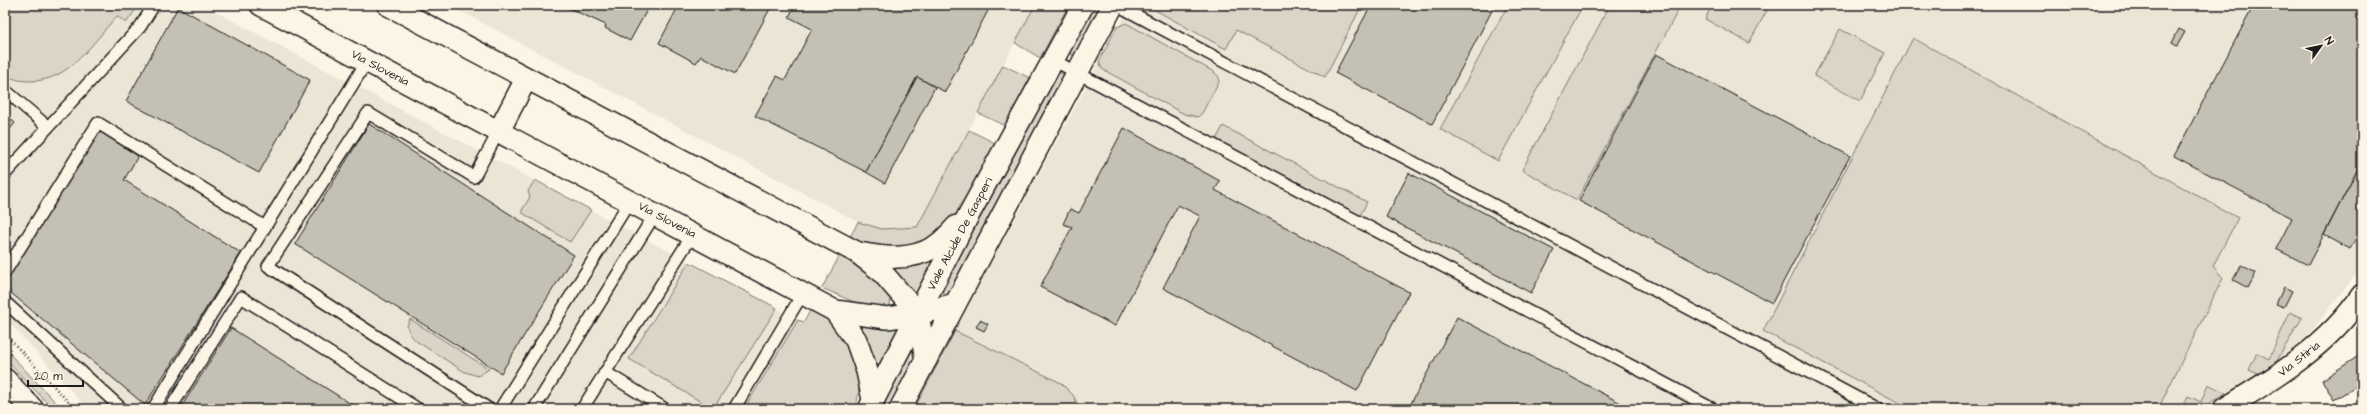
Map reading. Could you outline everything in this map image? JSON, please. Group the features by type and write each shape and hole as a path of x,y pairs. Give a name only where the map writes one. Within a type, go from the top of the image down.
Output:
{"main road":[{"path":"5,380 32,409"}],"street":[{"name":"Via Slovenia","path":"261,5 835,311 887,318 918,314 955,304"},
{"path":"388,5 858,253 881,271 918,314 926,360"},
{"name":"Viale Alcide De Gasperi","path":"871,405 968,216 1083,5"},
{"path":"900,409 1113,5"},
{"path":"499,131 526,79"},
{"path":"858,253 899,258 918,254 935,247 968,216"},
{"name":"Via Stiria","path":"2224,409 2276,377 2317,346 2362,295"},
{"name":"Via Slovenia","path":"835,311 856,340 867,371 871,405"}],"lane":[{"path":"5,174 140,27 154,5"},
{"path":"1117,5 1878,409"},
{"path":"1053,60 1713,409"},
{"path":"153,409 367,61"},
{"path":"5,90 48,127"},
{"path":"488,409 268,266 368,113 474,177 499,131"},
{"path":"5,272 98,122 265,227"},
{"path":"500,409 630,201"},
{"path":"534,409 655,214"},
{"path":"582,409 693,234"},
{"path":"734,409 803,293"},
{"path":"170,409 241,297 418,409"},
{"path":"5,302 122,409"},
{"path":"605,372 665,409"}],"path":[{"path":"5,334 75,409"}],"shaded area":[{"path":"5,5 203,5 804,323 822,409 88,409 5,318"},
{"path":"5,5 139,5 126,23 117,16 90,48 69,67 46,79 25,81 11,78 5,74"},
{"path":"449,5 1035,5 917,227 895,230 882,229 860,223"},
{"path":"1035,5 1057,5 1066,10 1040,58 1015,43"},
{"path":"1130,5 1146,5 1226,49 1236,30 1325,77 1362,5 2362,5 2362,267 2306,338 2276,362 2200,409 2158,409 2222,278 2121,152 1763,331 1911,409 997,409 930,377"},
{"path":"1146,5 1362,5 1325,77 1236,30 1226,49"},
{"path":"1508,5 1583,5 1498,161 1440,129"},
{"path":"1610,5 1681,5 1577,200 1522,170"},
{"path":"1712,5 1770,5 1749,43 1705,19"},
{"path":"1095,8 1098,11 1078,54 1071,55 1068,50 1090,11"},
{"path":"1126,23 1214,72 1219,77 1219,82 1202,113 1198,117 1184,114 1102,69 1099,61 1117,27"},
{"path":"1840,29 1885,53 1860,101 1814,76"},
{"path":"1913,38 2238,218 2213,266 2223,278 2158,409 1911,409 1763,331"},
{"path":"1003,65 1030,78 1005,126 978,113"},
{"path":"1059,72 1064,75 949,298 934,303"},
{"path":"1223,126 1367,202 1359,218 1215,142"},
{"path":"969,130 997,144 971,196 949,223 937,233 910,245 880,247 849,239 858,222 882,229 917,227"},
{"path":"535,180 591,210 570,242 521,212 530,197 528,191"},
{"path":"840,255 874,279 891,300 890,305 886,309 863,306 822,288"},
{"path":"939,255 914,301 889,267"},
{"path":"689,262 777,308 713,409 629,359"},
{"path":"812,307 824,315 835,326 852,351 859,380 855,409 744,409 798,320 804,322"},
{"path":"2290,312 2302,318 2276,362 2258,374 2249,370 2257,353 2269,359"},
{"path":"410,319 489,369 478,376 465,372 416,341 410,334 407,326"},
{"path":"856,323 902,323 875,375"},
{"path":"955,331 1061,383 1073,395 1080,409 914,409"},
{"path":"913,344 918,359 891,409 879,409"},
{"path":"5,349 62,409 53,409 5,359"},
{"path":"2208,384 2226,393 2200,409 2182,409 2188,396 2201,402"}],"building":[{"path":"562,5 637,5 647,10 630,41 605,28 606,25"},
{"path":"679,5 772,5 735,74 701,56 696,63 659,43"},
{"path":"795,5 991,5 945,92 917,77 866,172 755,116 777,76 785,80 812,29 789,17"},
{"path":"1371,5 1495,5 1432,124 1335,73"},
{"path":"2254,5 2362,5 2362,161 2308,265 2276,249 2292,218 2174,156"},
{"path":"178,7 310,80 259,173 126,101"},
{"path":"2179,29 2185,32 2177,46 2172,43"},
{"path":"1656,54 1850,156 1772,303 1579,201"},
{"path":"917,77 935,87 885,183 866,172"},
{"path":"5,114 15,123 5,135"},
{"path":"369,124 574,255 501,373 295,244"},
{"path":"1124,128 1220,181 1215,190 1409,292 1357,391 1163,288 1200,216 1178,205 1115,326 1040,287 1072,227 1063,224 1070,209 1079,213"},
{"path":"99,131 138,156 124,180 241,253 145,405 5,288 5,280"},
{"path":"2362,161 2362,230 2350,249 2324,235"},
{"path":"1409,173 1554,250 1531,293 1386,217"},
{"path":"2241,265 2256,273 2248,288 2233,280"},
{"path":"2284,287 2292,291 2284,307 2276,304"},
{"path":"1457,317 1632,409 1408,409"},
{"path":"980,320 988,324 984,331 976,327"},
{"path":"231,328 359,409 180,409"},
{"path":"2360,355 2362,358 2362,382 2334,400 2322,380"}]}
